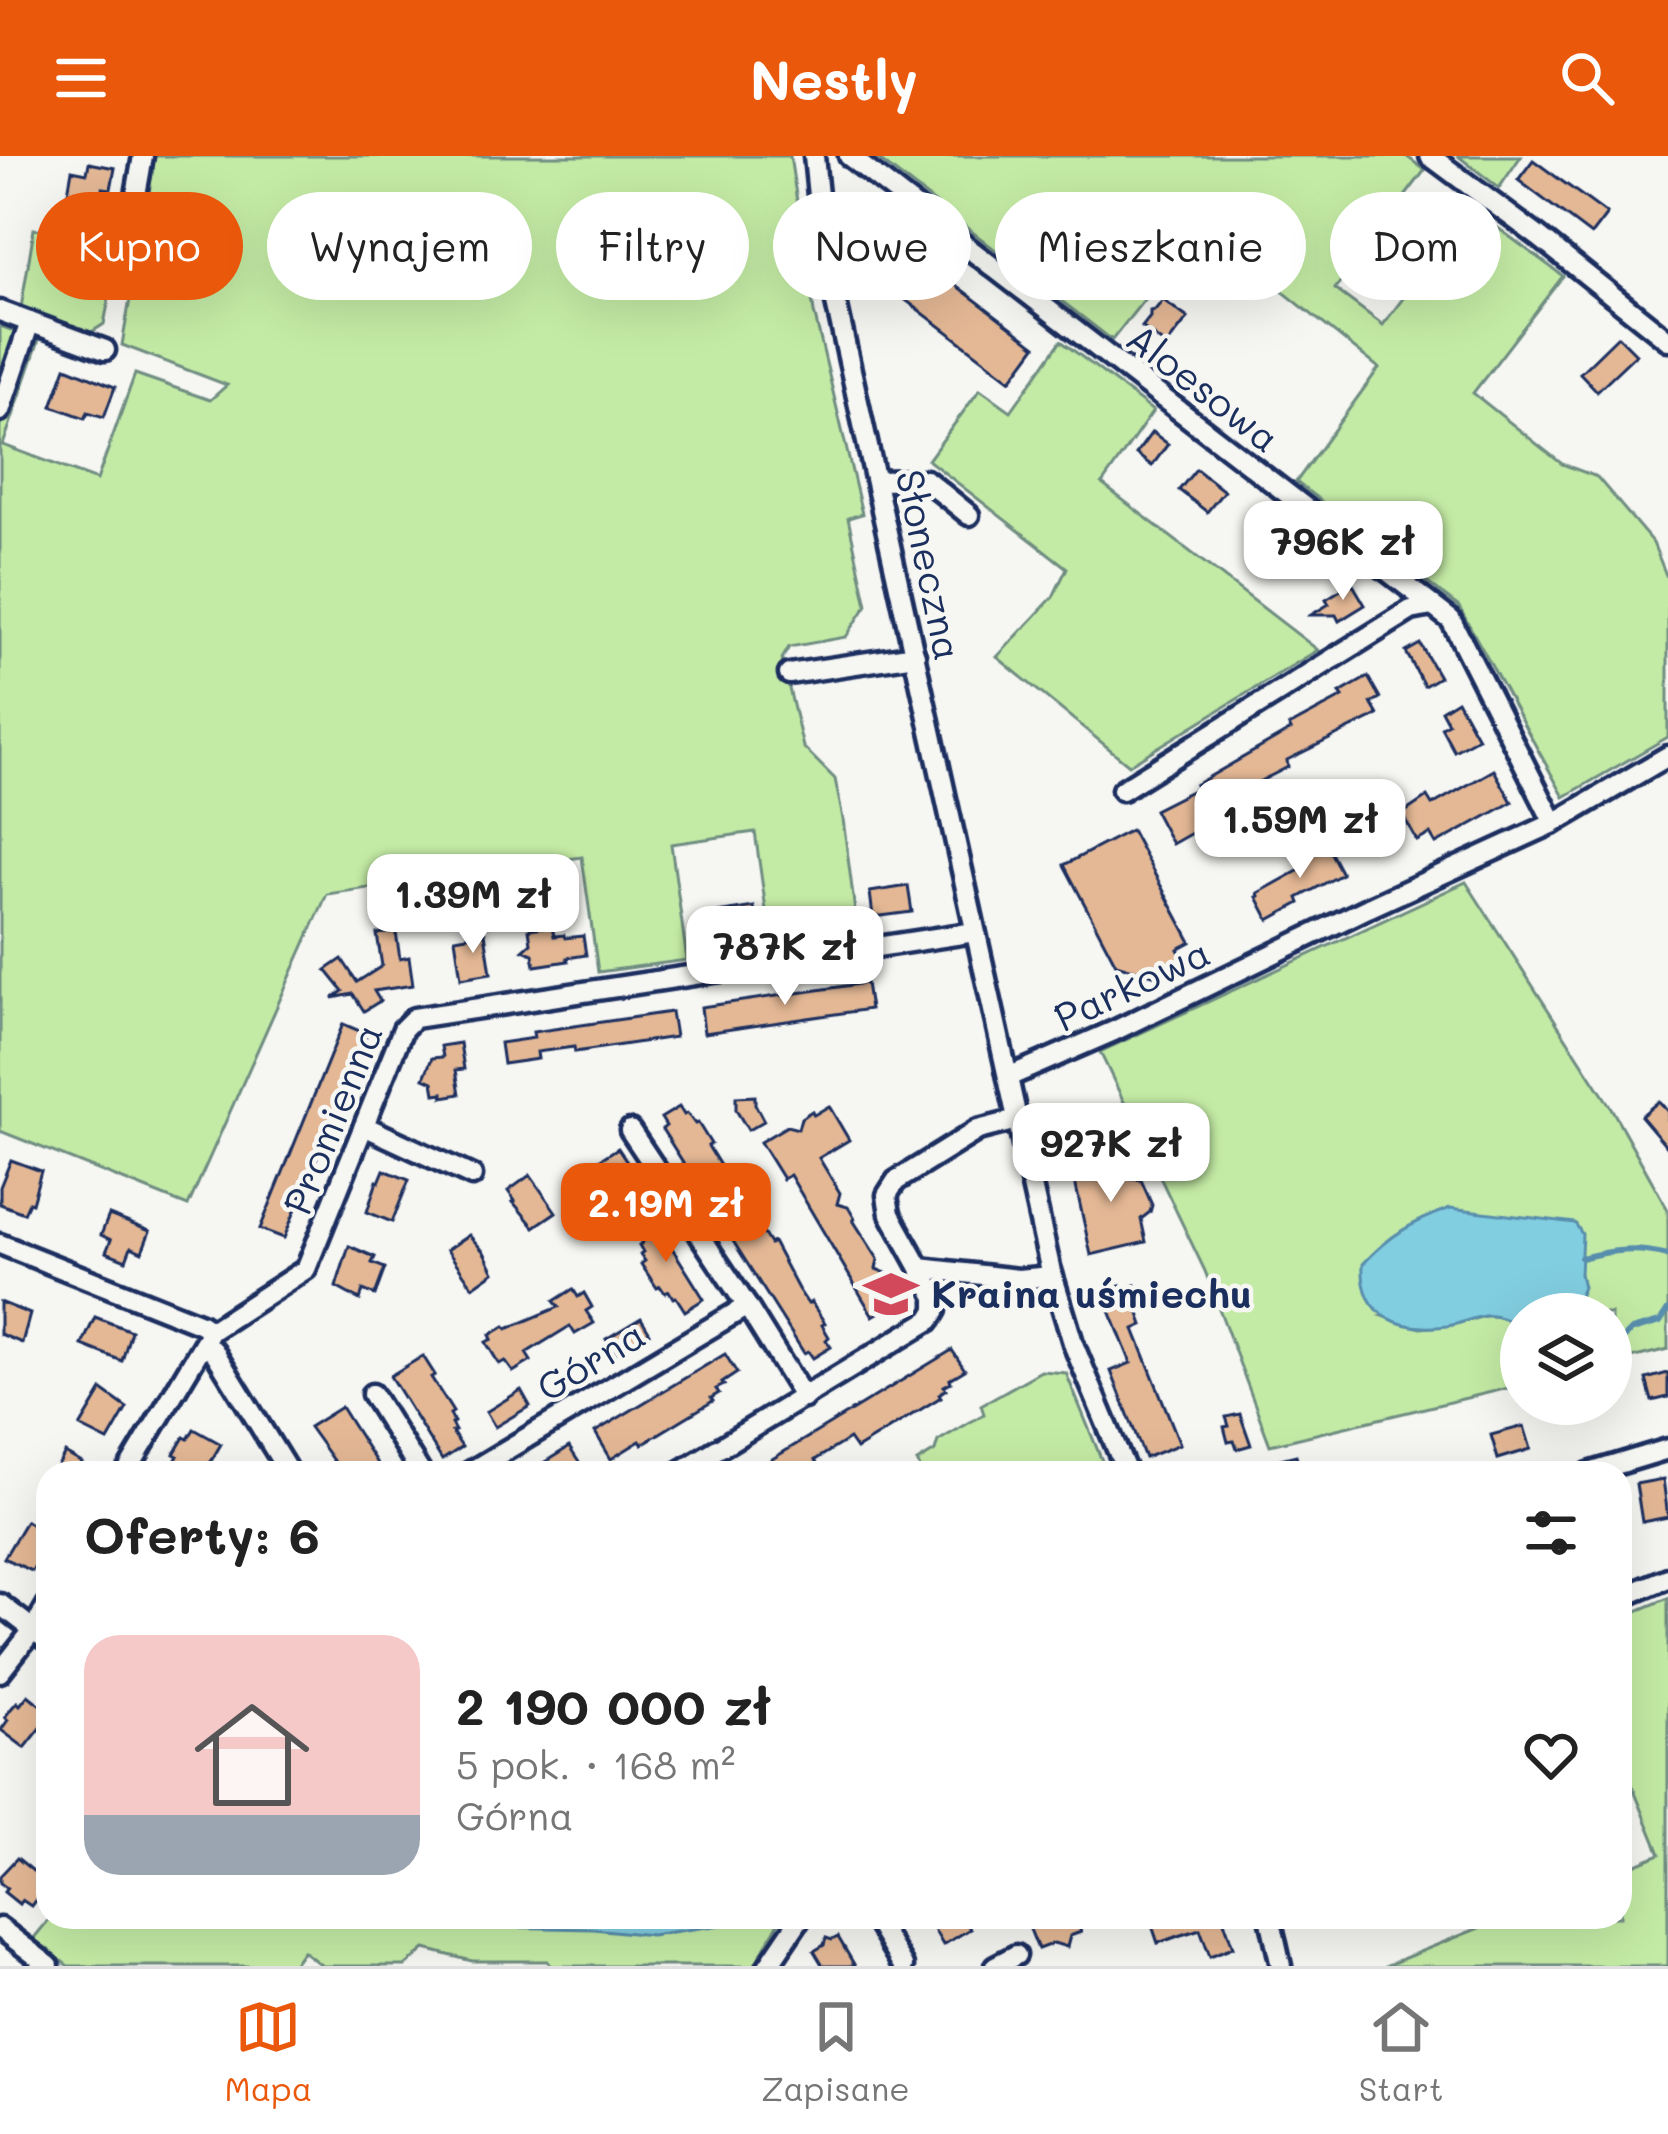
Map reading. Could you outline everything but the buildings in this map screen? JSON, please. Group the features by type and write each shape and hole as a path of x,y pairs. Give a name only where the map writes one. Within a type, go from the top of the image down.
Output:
{"street":[{"path":"137,192 143,156"},
{"name":"Słoneczna","path":"814,156 826,254 1008,1077"},
{"name":"Aloesowa","path":"849,156 1451,620 1554,823"},
{"path":"1430,156 1668,340"},
{"path":"0,311 104,350"},
{"path":"0,411 30,322"},
{"path":"877,481 926,479 969,515"},
{"path":"1122,790 1411,610 1432,606"},
{"path":"789,674 915,655"},
{"name":"Parkowa","path":"1008,1077 1554,823 1668,756"},
{"name":"Promienna","path":"133,1461 207,1338 306,1269 403,1029 414,1018 975,932"},
{"path":"1008,1077 1052,1276 1074,1346 1121,1461"},
{"path":"698,1461 932,1318 936,1297 890,1214 886,1202 890,1187 978,1130 1017,1120"},
{"path":"364,1126 472,1175"},
{"path":"630,1130 804,1398"},
{"path":"0,1244 201,1324 282,1461"},
{"path":"920,1268 1018,1279 1052,1276"},
{"name":"Górna","path":"489,1461 747,1306"},
{"path":"372,1394 414,1461"},
{"path":"1628,1461 1668,1449"},
{"path":"1632,1593 1668,1578"},
{"path":"0,1604 36,1632"},
{"path":"0,1672 36,1639"},
{"path":"0,1928 49,1966"},
{"path":"768,1966 793,1929"},
{"path":"881,1929 903,1966"},
{"path":"1273,1929 1281,1966"},
{"path":"994,1966 1016,1955"}],"green space":[{"path":"155,156 790,156 796,192 773,192 773,300 812,300 862,514 848,518 867,605 846,637 789,647 782,659 803,747 835,779 858,935 771,946 755,832 671,844 687,960 598,972 582,857 327,894 188,1206 0,1131 0,326 39,340 3,445 97,480 135,374 210,400 227,385 122,345 130,300 243,300 243,192 149,192"},
{"path":"874,156 1406,156 1425,170 1408,192 1330,192 1330,300 1350,300 1383,325 1402,300 1501,300 1501,230 1563,276 1473,393 1562,464 1597,477 1653,543 1668,580 1668,737 1564,797 1459,607 1296,482 1379,368 1294,300 1306,300 1306,192 995,192 995,250 971,231 971,192 921,192"},
{"path":"1458,156 1521,156 1499,188"},
{"path":"34,229 36,300 109,300 104,324 90,333 21,308"},
{"path":"1060,300 1144,300 1112,340"},
{"path":"1061,341 1153,411 1102,484 1318,650 1129,765 997,657 1053,597 1067,568 928,460 980,389 1011,411"},
{"path":"1466,882 1610,1106 1668,1210 1668,1349 1632,1358 1632,1293 1579,1293 1580,1274 1383,1316 1421,1328 1500,1317 1500,1390 1270,1445 1205,1271 1100,1052"},
{"path":"1041,1371 1066,1373 1102,1461 919,1461 935,1451 938,1441 984,1414 981,1405"},
{"path":"1668,1598 1668,1966 1385,1966 1476,1929 1632,1929 1632,1866 1660,1854 1632,1785 1632,1613"},
{"path":"41,1929 775,1929 754,1966 552,1966 547,1961 472,1961 425,1949 405,1966 322,1966 303,1951 292,1966 68,1966 33,1939"}],"water":[{"path":"1450,1208 1575,1223 1582,1234 1580,1293 1500,1293 1500,1318 1430,1327 1399,1323 1368,1297 1363,1264 1402,1230"},
{"path":"594,1929 693,1929 651,1935"}],"waterway":[{"path":"1581,1258 1624,1250 1668,1255"},
{"path":"1632,1330 1660,1322 1668,1310"}],"place":[{"name":"Kraina uśmiechu","path":"891,1294"}]}
